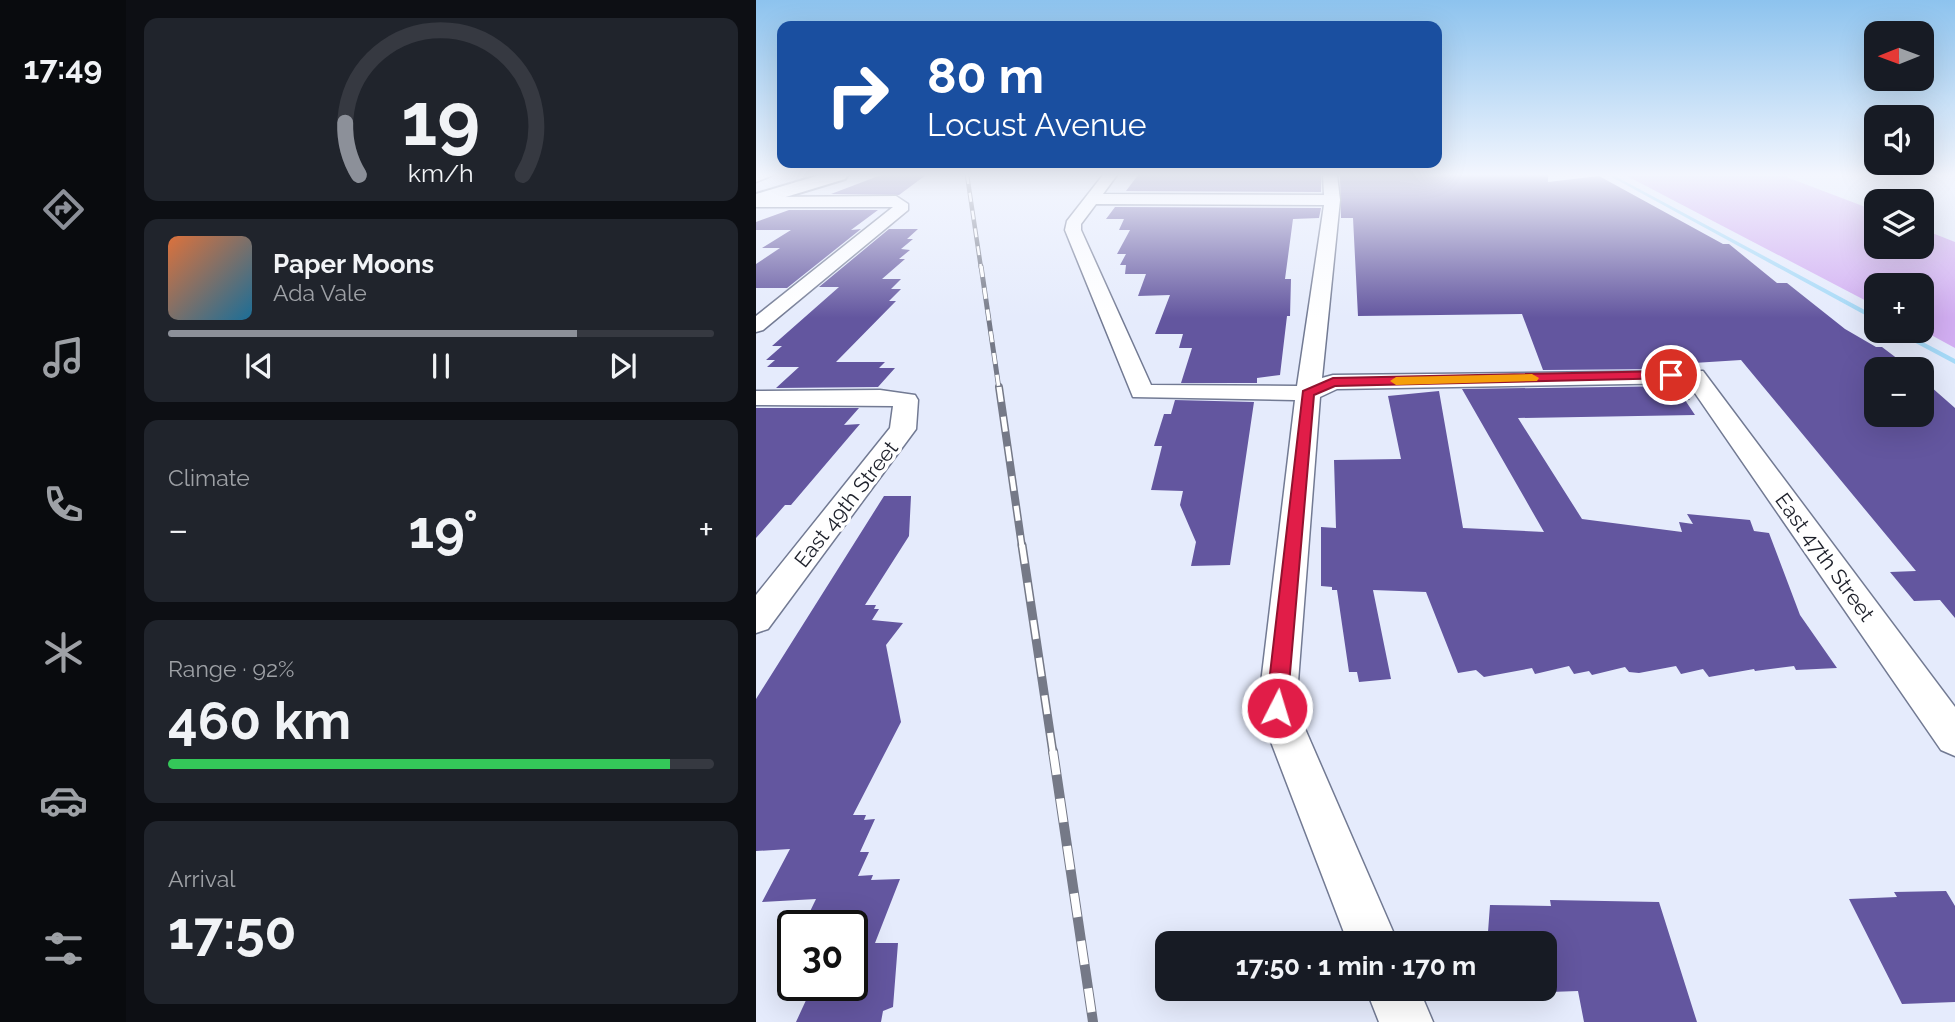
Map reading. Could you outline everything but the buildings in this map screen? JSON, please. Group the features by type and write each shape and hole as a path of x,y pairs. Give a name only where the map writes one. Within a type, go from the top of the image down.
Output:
{"street":[{"path":"756,326 883,223"},
{"path":"1074,223 1073,230 1142,392 1308,393"},
{"path":"1329,223 1308,393 1277,708 1368,931"},
{"name":"East 47th Street","path":"1308,393 1333,382 1695,376 1955,738"},
{"name":"East 49th Street","path":"756,398 880,397 906,400 903,429 756,620"},
{"path":"1397,1001 1406,1022"}],"shaded area":[{"path":"1716,223 1864,223 1864,259 1934,259 1934,234 1955,242 1955,348 1934,337 1934,273 1864,273 1864,300"}],"waterway":[{"path":"1698,223 1864,313"},
{"path":"1919,343 1955,362"}],"railway":[{"path":"974,223 981,268"},
{"path":"981,266 999,389"},
{"path":"999,387 1022,547"},
{"path":"1022,545 1053,753"},
{"path":"1053,751 1093,1022"}],"slow traffic":[{"path":"1396,381 1532,378"}],"route":[{"path":"1277,708 1308,393 1333,382 1671,375"}]}
